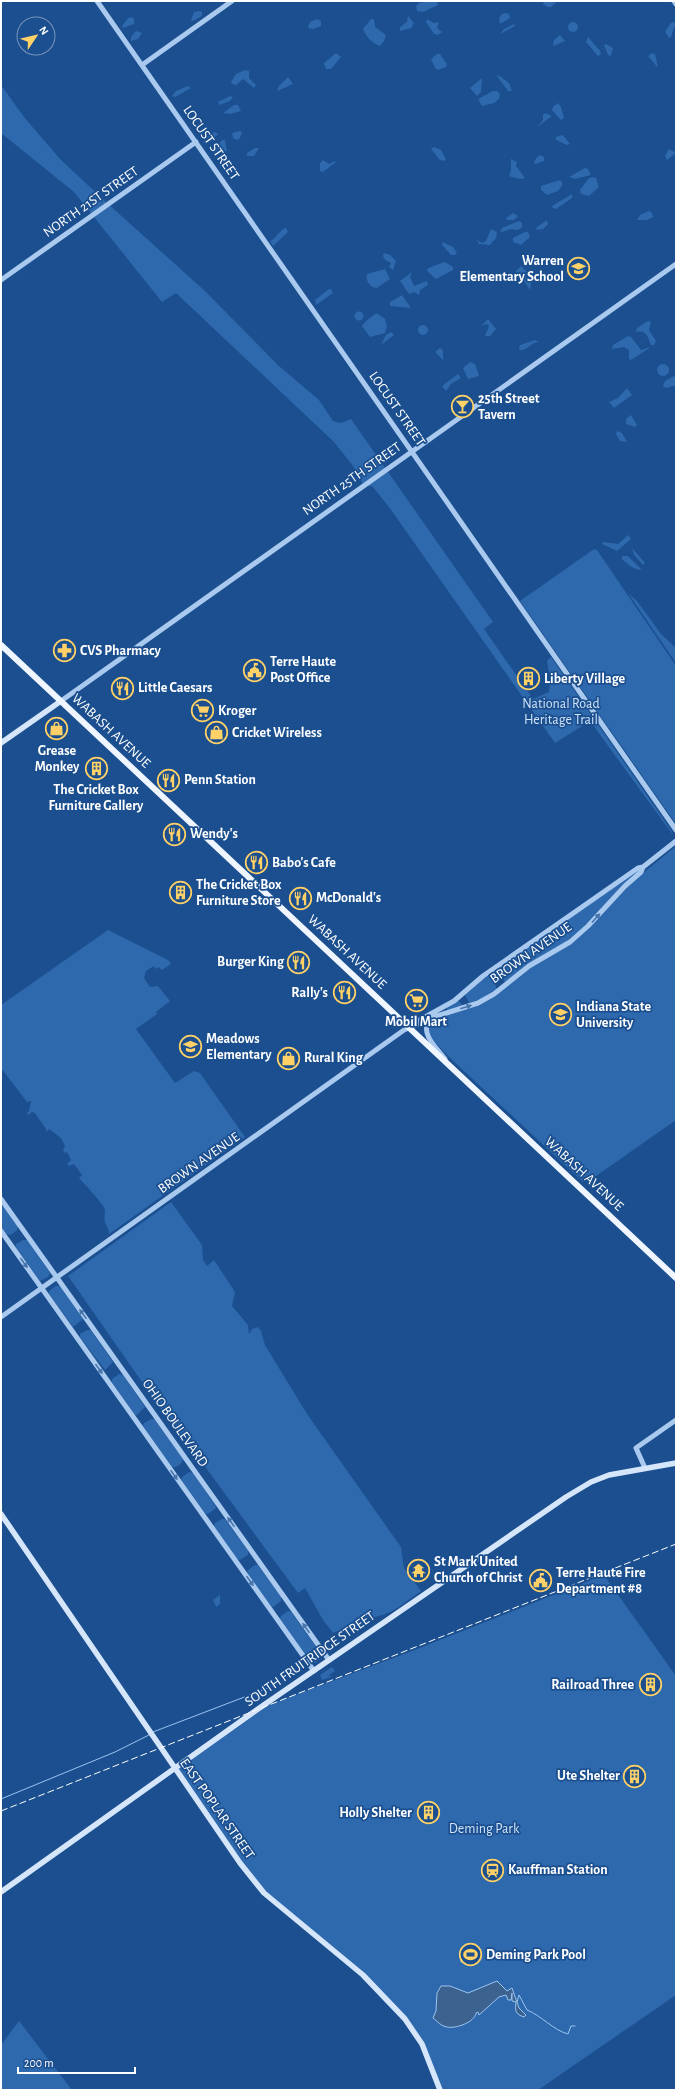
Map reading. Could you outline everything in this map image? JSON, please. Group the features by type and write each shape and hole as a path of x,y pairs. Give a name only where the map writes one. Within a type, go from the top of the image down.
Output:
{"main road":[{"name":"WABASH AVENUE","path":"1,645 448,1062 676,1278"},
{"path":"1,743 61,701"},
{"name":"SOUTH FRUITRIDGE STREET","path":"1,1892 329,1660 591,1482 609,1475 676,1463"},
{"name":"EAST POPLAR STREET","path":"1,1514 175,1769 259,1888 363,1975 408,2023 422,2044 440,2090"}],"street":[{"name":"LOCUST STREET","path":"97,1 676,830"},
{"path":"142,65 232,1"},
{"name":"NORTH 21ST STREET","path":"1,280 196,142"},
{"name":"NORTH 25TH STREET","path":"61,701 676,264"},
{"name":"BROWN AVENUE","path":"1,1317 410,1028 416,1022 454,1001 490,971 638,868 643,867 676,841"},
{"name":"BROWN AVENUE","path":"410,1028 478,1003 494,994 529,966 570,942 594,920 625,886 641,872 643,867"},
{"path":"429,1020 426,1027 426,1034 448,1062"},
{"name":"OHIO BOULEVARD","path":"1,1199 329,1660"},
{"path":"1,1231 314,1671"},
{"path":"645,1468 636,1448 676,1420"}],"green space":[{"path":"437,1 438,5 423,12 417,11 416,6 419,3"},
{"path":"544,1 557,1 551,7 548,7 543,4"},
{"path":"194,12 202,12 202,16 193,21 191,20"},
{"path":"502,14 509,14 510,18 500,24 499,18"},
{"path":"408,16 414,23 411,28 400,31 400,27 407,22"},
{"path":"132,17 134,19 134,24 123,28 122,26 128,18"},
{"path":"317,19 321,21 321,26 313,29 308,28 310,22"},
{"path":"371,19 374,19 375,27 386,35 380,46 374,43 366,35 363,29"},
{"path":"427,19 434,23 439,22 437,28 442,32 438,35 434,34 426,22"},
{"path":"571,22 575,22 577,23 577,31 571,32 568,29 568,25"},
{"path":"676,22 671,37 669,38 665,31 671,23"},
{"path":"514,24 515,26 500,34 504,29"},
{"path":"136,31 142,33 138,39 131,41 131,37"},
{"path":"560,35 565,41 553,46 554,40"},
{"path":"588,37 600,51 601,54 598,56 586,42"},
{"path":"606,44 613,48 611,56 608,55 604,45"},
{"path":"336,53 341,57 331,69 326,69 324,63"},
{"path":"652,53 655,54 658,68 648,56"},
{"path":"437,54 440,54 447,64 446,67 438,70 435,68 431,59"},
{"path":"245,70 249,71 249,78 256,85 254,88 243,79 236,85 232,84 231,82 236,74"},
{"path":"498,75 509,83 512,91 508,91 497,76"},
{"path":"288,77 293,84 277,91 279,86"},
{"path":"482,78 481,92 477,96 470,88"},
{"name":"National Road Heritage Trail","path":"1,85 24,117 60,159 205,291 279,366 319,400 333,421 341,423 351,419 493,622 484,629 533,699 549,692 550,679 547,661 551,657 673,835 590,721 555,743 389,507 372,486 364,486 353,466 334,442 176,293 162,302 74,192 1,133"},
{"path":"188,86 191,88 175,97 172,96 176,91"},
{"path":"493,91 497,91 500,94 499,99 494,103 482,106 478,99"},
{"path":"230,96 233,97 230,101 219,105 218,102"},
{"path":"558,103 561,107 564,118 561,120 552,110"},
{"path":"234,105 238,105 241,111 230,114 223,113"},
{"path":"545,113 552,116 537,127 543,120 543,115"},
{"path":"215,132 218,134 212,141 203,143 204,138"},
{"path":"242,132 240,138 237,140 233,138 232,133"},
{"path":"563,135 570,144 567,145 556,140 556,137"},
{"path":"222,140 225,140 227,151 214,155 213,152"},
{"path":"434,147 441,150 446,159 444,161 440,160 431,149"},
{"path":"255,148 259,148 254,156 247,156 247,153"},
{"path":"669,149 676,153 667,160 665,156"},
{"path":"541,155 544,157 544,161 535,164 534,162 537,157"},
{"path":"511,159 517,162 516,166 525,178 520,179 509,176 511,170"},
{"path":"323,160 329,164 335,161 336,162 323,172 320,171 320,163"},
{"path":"585,168 588,169 591,175 575,179 569,177"},
{"path":"592,177 596,178 599,187 589,196 581,194 580,190 588,179"},
{"path":"560,180 563,184 558,191 547,195 541,190 541,186"},
{"path":"572,194 572,198 556,209 553,208 552,206"},
{"path":"649,211 652,213 653,217 647,220 637,220 640,215"},
{"path":"513,213 518,216 514,220 507,220 506,218"},
{"path":"547,220 548,224 543,229 537,230 536,228"},
{"path":"519,221 522,223 522,227 518,230 511,229 502,232 500,231 502,228"},
{"path":"286,228 288,232 273,246 270,241"},
{"path":"491,229 497,232 496,238 490,245 479,244 477,240 482,243 486,241"},
{"path":"528,232 530,237 521,245 513,242 513,238"},
{"path":"443,242 453,247 457,253 455,255 451,255 442,245"},
{"path":"384,253 390,255 396,261 393,270 389,267 391,263 385,260 383,256"},
{"path":"445,262 453,267 453,270 436,279 428,272 427,269"},
{"path":"521,266 532,277 530,290 521,276 515,272"},
{"path":"385,269 390,279 377,288 374,288 370,285 367,279 367,274"},
{"path":"412,272 410,277 414,286 427,281 428,285 420,290 419,295 414,292 409,294 400,281"},
{"path":"331,289 333,293 316,305 315,300"},
{"path":"402,295 411,308 390,306 390,302"},
{"path":"359,311 364,316 359,321 354,316"},
{"path":"377,313 385,319 387,326 385,333 370,337 362,326 367,320"},
{"path":"488,319 496,329 490,336 485,336 489,326 487,324 481,326"},
{"path":"648,321 651,322 649,330 656,341 654,345 651,345 645,333 636,332 637,328"},
{"path":"421,325 425,325 428,330 425,335 421,335 418,332 418,328"},
{"path":"391,332 394,335 381,345 386,335"},
{"path":"628,336 631,337 641,350 651,347 631,360 629,359 629,350 624,347 612,349 613,345"},
{"path":"535,340 539,342 536,342 524,350 519,350 520,345"},
{"path":"440,348 443,350 443,360 435,352"},
{"path":"470,362 475,364 479,376 468,379 463,368"},
{"path":"663,364 667,366 669,370 667,374 663,376 659,374 657,370 659,366"},
{"path":"458,374 461,378 451,384 446,391 442,386"},
{"path":"674,376 676,378 676,387 673,386 666,388 663,386 665,381"},
{"path":"627,388 632,395 614,408 609,402 618,398"},
{"path":"631,415 637,425 635,427 626,424 626,419"},
{"path":"617,431 622,433 627,442 620,441 616,434"},
{"path":"628,535 631,539 617,551 602,544 603,542 618,544"},
{"path":"632,548 645,563 643,565 634,555"},
{"path":"594,549 597,550 676,666 676,824 520,601"},
{"path":"622,556 628,556 642,570 628,565 622,559"},
{"path":"628,593 637,601 661,634 676,648 676,663"},
{"name":"Indiana State University","path":"676,846 676,1120 589,1181 583,1182 450,1058 430,1037 427,1030 431,1021 471,1007 528,969 561,950 636,879"},
{"path":"641,869 595,917 566,942 525,967 505,982 496,969"},
{"path":"108,930 168,960 171,964 162,970 159,967 156,969 154,966 146,971 144,978 150,987 158,986 170,1001 156,1012 157,1014 136,1029 175,1083 194,1071 200,1073 245,1137 109,1234 105,1221 104,1207 79,1178 82,1175 74,1164 69,1166 67,1164 71,1160 67,1152 65,1153 63,1150 65,1146 61,1138 49,1129 46,1132 46,1129 35,1113 32,1112 28,1115 27,1113 29,1111 31,1101 27,1102 1,1068 1,1005"},
{"path":"487,976 494,981 496,989 481,999 469,1003 465,995"},
{"path":"458,1000 463,1006 447,1010 447,1008"},
{"path":"171,1202 202,1245 203,1260 207,1266 214,1260 235,1292 232,1306 248,1325 249,1334 252,1329 258,1327 261,1331 265,1345 307,1414 401,1547 404,1568 421,1591 392,1611 377,1617 357,1618 346,1628 333,1633 323,1620 305,1588 298,1593 206,1468 204,1462 193,1455 68,1276"},
{"path":"1,1203 18,1227 17,1230 11,1235 6,1234 1,1227"},
{"path":"23,1240 27,1240 50,1273 48,1277 40,1281 16,1247 16,1244"},
{"path":"56,1286 60,1286 83,1319 73,1327 49,1294 49,1291"},
{"path":"87,1330 91,1330 113,1362 105,1370 80,1337 80,1334"},
{"path":"119,1374 123,1375 145,1407 137,1415 135,1415 112,1382 112,1379"},
{"path":"154,1419 183,1459 179,1465 172,1467 143,1426 144,1423"},
{"path":"189,1472 193,1473 215,1505 216,1508 208,1514 205,1513 181,1480 182,1477"},
{"path":"225,1519 248,1551 248,1555 240,1560 237,1559 214,1526 215,1523"},
{"path":"255,1565 258,1565 281,1597 281,1601 273,1607 247,1573 248,1570"},
{"name":"Deming Park","path":"604,1575 676,1676 676,1995 538,2090 440,2090 427,2056 387,1998 264,1893 175,1769 258,1709 412,1651"},
{"path":"220,1595 220,1604 216,1607 213,1600"},
{"path":"288,1611 291,1612 321,1654 320,1659 315,1663 311,1662 280,1619 281,1616"},
{"path":"332,1667 335,1671 326,1677 330,1675 331,1677 322,1680 320,1675"},
{"path":"19,2021 72,2090 1,2090 1,2045"}],"shaded area":[{"path":"466,1946 476,1947 479,1954 476,1955 475,1962 461,1962 461,1955 466,1955"},
{"path":"497,1981 507,1991 512,1988 519,2008 526,2015 524,2017 516,2012 516,2002 512,2001 512,1993 511,2000 508,2000 506,1995 499,1997 479,2015 478,2012 476,2013 469,2022 460,2026 445,2026 433,2018 436,2011 437,1993 441,1986 450,1986 468,1993"}],"waterway":[{"path":"153,1732 268,1688"},
{"path":"1,1799 115,1752 149,1735"},
{"path":"517,2002 519,1995 527,2010 563,2032 568,2034 571,2026 575,2026"}],"railway":[{"path":"1,1811 676,1544"}],"place":[{"name":"Warren Elementary School","path":"579,269"},
{"name":"25th Street Tavern","path":"463,407"},
{"name":"CVS Pharmacy","path":"65,651"},
{"name":"Terre Haute Post Office","path":"254,670"},
{"name":"Liberty Village","path":"529,679"},
{"name":"Little Caesars","path":"122,688"},
{"name":"Kroger","path":"202,711"},
{"name":"Grease Monkey","path":"57,729"},
{"name":"Cricket Wireless","path":"217,733"},
{"name":"The Cricket Box Furniture Gallery","path":"96,768"},
{"name":"Penn Station","path":"168,780"},
{"name":"Wendy's","path":"174,834"},
{"name":"Babo's Cafe","path":"256,863"},
{"name":"The Cricket Box Furniture Store","path":"181,893"},
{"name":"McDonald's","path":"300,898"},
{"name":"Burger King","path":"299,962"},
{"name":"Rally's","path":"344,993"},
{"name":"Mobil Mart","path":"416,1000"},
{"name":"Indiana State University","path":"561,1015"},
{"name":"Meadows Elementary","path":"190,1047"},
{"name":"Rural King","path":"289,1058"},
{"name":"St Mark United Church of Christ","path":"419,1570"},
{"name":"Terre Haute Fire Department #8","path":"541,1581"},
{"name":"Railroad Three","path":"650,1685"},
{"name":"Ute Shelter","path":"635,1776"},
{"name":"Holly Shelter","path":"428,1813"},
{"name":"Kauffman Station","path":"492,1870"},
{"name":"Deming Park Pool","path":"471,1955"}]}
